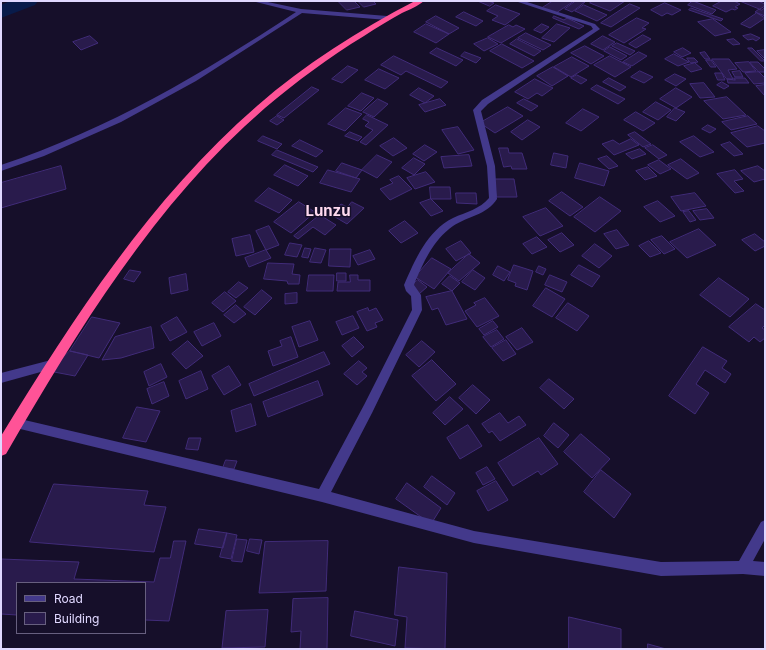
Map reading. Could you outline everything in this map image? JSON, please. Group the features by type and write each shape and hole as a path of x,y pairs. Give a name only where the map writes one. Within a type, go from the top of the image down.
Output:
{"highway":[{"path":"1,449 86,310 152,221 186,181 261,107 349,41 387,18 420,1"}],"street":[{"path":"255,1 301,11 387,18"},
{"path":"322,496 368,409 417,310 416,295 409,288 409,285 431,240 452,223 482,210 493,199 483,131 477,119 477,110 485,102 597,29 594,25 518,1"},
{"path":"1,168 62,148 105,128 194,80 301,11"},
{"path":"1,378 51,365"},
{"path":"16,423 155,458 322,496 474,537 661,569 743,567 765,569"},
{"path":"743,567 765,526"}],"building":[{"path":"338,1 354,1 360,7 347,10"},
{"path":"358,1 373,1 376,4 364,7"},
{"path":"478,1 488,1 494,3 490,6"},
{"path":"553,1 574,1 556,13 542,8"},
{"path":"576,1 585,2 572,12 565,9"},
{"path":"593,1 625,1 610,11 590,3"},
{"path":"693,1 716,10 712,14 688,5"},
{"path":"722,1 734,1 740,4 735,7 738,8 735,10 732,9 726,12 713,6"},
{"path":"740,1 758,1 765,4 765,6 760,9"},
{"path":"665,3 681,10 672,15 667,13 662,16 651,10"},
{"path":"630,4 640,8 611,27 601,23"},
{"path":"496,5 520,14 505,25 492,20 498,16 487,11"},
{"path":"584,5 607,15 597,21 575,11"},
{"path":"691,8 723,19 721,21 689,10"},
{"path":"765,8 765,16 755,12 759,9 761,10"},
{"path":"464,12 483,21 476,26 456,17"},
{"path":"757,13 765,18 750,28 741,24"},
{"path":"436,16 459,28 449,34 426,22"},
{"path":"554,16 564,20 567,18 584,26 579,29 553,18"},
{"path":"637,18 649,23 642,28 646,29 624,43 609,35"},
{"path":"713,19 731,32 715,36 698,22"},
{"path":"426,24 449,34 436,43 414,32"},
{"path":"542,24 549,27 541,33 534,30"},
{"path":"557,24 570,28 554,42 542,38"},
{"path":"509,25 513,27 516,25 525,29 501,43 488,37"},
{"path":"526,33 551,45 543,50 518,38"},
{"path":"751,34 760,38 756,41 753,39 748,40 743,36"},
{"path":"643,35 651,39 636,48 629,44"},
{"path":"90,36 98,43 81,50 73,42"},
{"path":"603,36 615,42 603,50 591,44"},
{"path":"488,38 498,44 484,51 474,44"},
{"path":"517,39 541,51 534,56 510,44"},
{"path":"734,39 740,44 733,45 727,40"},
{"path":"617,43 635,51 630,55 612,46"},
{"path":"502,44 534,61 522,68 490,51"},
{"path":"585,46 604,56 591,64 571,53"},
{"path":"610,47 627,56 621,60 604,51"},
{"path":"437,48 463,60 456,66 430,53"},
{"path":"683,48 691,53 682,57 674,52"},
{"path":"748,48 752,48 765,61 761,61"},
{"path":"765,50 765,59 757,51"},
{"path":"465,52 481,58 476,63 461,56"},
{"path":"639,52 647,56 632,66 623,62"},
{"path":"705,52 710,59 705,59 700,53"},
{"path":"674,54 689,62 678,66 665,59"},
{"path":"394,56 448,82 441,88 406,71 401,75 381,65"},
{"path":"610,56 631,67 615,77 594,65"},
{"path":"572,57 589,66 571,77 554,67"},
{"path":"687,58 694,58 698,62 691,63"},
{"path":"712,59 729,59 737,69 728,70 733,79 727,79"},
{"path":"706,60 711,60 716,67 711,67"},
{"path":"749,62 756,71 743,72 735,63"},
{"path":"750,62 758,62 765,69 765,72 759,72"},
{"path":"695,63 702,69 691,72 684,66"},
{"path":"348,66 358,70 342,83 332,79"},
{"path":"553,67 568,76 552,86 537,76"},
{"path":"379,69 399,78 385,89 365,80"},
{"path":"640,71 653,77 644,83 631,77"},
{"path":"740,71 743,77 735,77 732,72"},
{"path":"759,72 765,78 765,83 754,84 745,73"},
{"path":"715,73 722,73 725,80 718,80"},
{"path":"675,74 686,79 676,86 665,80"},
{"path":"577,75 587,80 581,84 571,78"},
{"path":"609,78 626,87 620,91 603,82"},
{"path":"734,78 745,78 749,83 728,83 727,79 735,80"},
{"path":"535,79 553,88 542,96 537,93 528,99 515,92"},
{"path":"722,82 729,86 724,89 717,85"},
{"path":"704,83 715,97 700,98 690,84"},
{"path":"597,85 625,99 618,104 591,89"},
{"path":"765,85 765,96 756,86"},
{"path":"312,87 319,90 284,118 277,115"},
{"path":"419,88 434,96 425,103 410,95"},
{"path":"676,88 692,97 676,108 660,99"},
{"path":"362,93 374,98 361,111 348,106"},
{"path":"727,97 746,115 723,119 704,101"},
{"path":"378,99 388,104 374,117 363,112"},
{"path":"440,99 446,105 425,112 419,105"},
{"path":"524,99 538,106 531,111 517,103"},
{"path":"656,102 671,110 658,120 643,112"},
{"path":"508,107 523,116 495,133 480,123"},
{"path":"346,108 362,114 345,131 328,124"},
{"path":"675,108 685,112 676,121 667,117"},
{"path":"583,109 599,117 581,131 566,123"},
{"path":"636,112 655,123 643,131 624,120"},
{"path":"367,115 388,125 366,145 360,142 373,130 365,126 369,122 363,119"},
{"path":"277,116 284,120 277,125 270,121"},
{"path":"748,116 757,124 731,130 722,122"},
{"path":"528,120 540,127 522,140 511,132"},
{"path":"708,125 716,129 710,133 702,129"},
{"path":"758,126 765,131 765,143 747,147 731,133"},
{"path":"458,127 474,150 458,154 442,130"},
{"path":"350,132 362,137 358,141 345,136"},
{"path":"635,132 651,144 643,147 628,135"},
{"path":"263,136 282,144 277,149 258,141"},
{"path":"694,136 714,152 700,157 680,142"},
{"path":"394,138 407,148 393,156 380,146"},
{"path":"631,139 639,145 614,155 602,144 613,140 619,144"},
{"path":"300,140 323,151 316,157 292,146"},
{"path":"730,142 743,154 734,156 721,145"},
{"path":"425,145 437,152 424,161 413,154"},
{"path":"653,145 667,155 659,159 645,148"},
{"path":"499,148 508,148 509,153 522,153 527,169 512,169 511,166 504,167"},
{"path":"640,149 646,154 632,159 626,154"},
{"path":"277,150 318,167 313,172 272,155"},
{"path":"554,153 568,156 566,168 551,165"},
{"path":"377,155 392,162 377,178 362,170"},
{"path":"469,155 472,166 444,168 441,157"},
{"path":"607,156 618,166 609,169 598,159"},
{"path":"414,158 425,164 414,175 402,168"},
{"path":"681,159 699,173 687,179 668,165"},
{"path":"659,160 671,169 660,174 648,165"},
{"path":"342,163 362,170 356,178 336,171"},
{"path":"580,163 609,171 604,186 575,178"},
{"path":"285,165 308,176 298,186 274,175"},
{"path":"61,166 66,189 1,208 1,183"},
{"path":"758,166 765,171 765,179 754,182 741,171"},
{"path":"648,167 657,176 645,180 636,171"},
{"path":"328,170 360,179 351,192 320,183"},
{"path":"735,170 743,179 734,181 744,191 735,193 717,174"},
{"path":"426,172 435,182 415,189 407,178"},
{"path":"399,176 412,189 390,200 380,189 393,183 390,180"},
{"path":"494,179 514,179 517,197 497,197"},
{"path":"430,187 450,187 451,199 431,199"},
{"path":"269,188 292,200 279,213 255,201"},
{"path":"562,192 583,207 570,216 549,201"},
{"path":"456,193 476,193 477,204 457,203"},
{"path":"695,193 706,206 681,211 671,197"},
{"path":"600,197 621,211 595,232 574,217"},
{"path":"431,199 443,211 431,216 420,203"},
{"path":"658,201 675,216 660,222 644,207"},
{"path":"299,202 315,212 291,233 274,222"},
{"path":"352,202 364,208 347,224 330,214 341,204 347,207"},
{"path":"546,208 563,226 540,236 523,217"},
{"path":"707,209 714,218 700,220 693,211"},
{"path":"689,211 696,220 690,222 683,212"},
{"path":"320,215 336,225 325,235 313,227 298,239 294,236"},
{"path":"405,221 418,233 401,243 389,231"},
{"path":"269,226 279,245 266,250 256,231"},
{"path":"699,229 716,245 687,258 670,242"},
{"path":"617,230 629,245 616,249 604,234"},
{"path":"562,233 574,245 560,252 548,240"},
{"path":"755,234 765,242 765,246 755,251 742,240"},
{"path":"250,235 254,252 236,256 232,239"},
{"path":"662,236 675,249 664,254 651,240"},
{"path":"537,237 547,247 532,254 523,244"},
{"path":"461,241 471,253 456,261 446,249"},
{"path":"649,241 661,253 650,257 639,246"},
{"path":"290,243 302,245 297,257 285,255"},
{"path":"595,244 612,256 599,268 582,256"},
{"path":"305,248 311,249 308,258 302,257"},
{"path":"315,248 326,250 321,263 310,262"},
{"path":"330,249 351,249 350,267 329,266"},
{"path":"266,250 271,258 249,267 245,258"},
{"path":"370,250 375,259 358,265 353,256"},
{"path":"469,254 480,263 459,281 448,273"},
{"path":"432,258 451,269 434,289 415,277"},
{"path":"268,263 294,264 292,274 300,275 299,284 288,284 287,281 264,279"},
{"path":"514,265 533,271 527,290 515,286 516,283 508,280"},
{"path":"579,265 600,276 592,287 571,275"},
{"path":"498,266 510,272 504,281 493,275"},
{"path":"539,266 546,269 543,275 536,272"},
{"path":"130,270 141,272 134,282 124,279"},
{"path":"473,270 485,278 475,290 462,282"},
{"path":"337,273 346,273 346,281 337,281"},
{"path":"186,274 188,290 171,294 169,278"},
{"path":"309,275 334,275 333,291 307,291"},
{"path":"350,275 358,275 358,280 370,280 370,291 337,291 338,282 350,282"},
{"path":"550,275 567,282 562,292 545,285"},
{"path":"450,276 460,283 452,291 442,284"},
{"path":"719,278 749,299 730,317 700,295"},
{"path":"418,280 427,287 419,294 410,287"},
{"path":"239,282 248,288 236,298 228,292"},
{"path":"546,288 565,299 552,317 533,306"},
{"path":"262,290 272,298 255,315 244,307"},
{"path":"452,291 467,319 446,325 438,308 432,310 426,297"},
{"path":"225,292 236,301 223,312 212,303"},
{"path":"297,293 297,303 285,304 285,294"},
{"path":"485,298 499,316 477,327 465,311 476,305 474,303"},
{"path":"568,303 589,316 577,331 556,318"},
{"path":"756,304 765,310 765,325 762,328 765,330 765,338 760,342 754,337 749,342 729,327"},
{"path":"236,305 246,314 234,323 224,315"},
{"path":"368,308 369,311 376,308 383,320 375,323 377,327 367,331 357,312"},
{"path":"353,316 359,328 342,335 336,322"},
{"path":"92,317 120,323 99,358 70,351"},
{"path":"177,317 187,332 170,341 161,326"},
{"path":"310,321 318,340 299,347 292,327"},
{"path":"493,321 498,327 484,335 479,329"},
{"path":"214,323 221,336 202,346 194,332"},
{"path":"151,327 154,348 121,358 102,360 115,337"},
{"path":"522,328 533,342 517,350 506,337"},
{"path":"497,330 504,339 491,347 483,337"},
{"path":"291,337 298,357 273,366 268,351 282,346 280,341"},
{"path":"354,337 364,347 352,357 342,346"},
{"path":"506,340 516,354 503,361 492,348"},
{"path":"188,341 203,356 186,369 172,354"},
{"path":"422,341 435,352 419,367 406,355"},
{"path":"703,347 727,361 722,368 731,374 725,383 705,370 696,384 709,393 695,414 669,396"},
{"path":"70,351 88,355 75,376 49,371"},
{"path":"324,352 330,364 254,396 249,384"},
{"path":"432,360 456,384 436,401 412,376"},
{"path":"359,361 367,368 362,372 367,376 357,385 344,374"},
{"path":"161,364 167,377 149,386 144,372"},
{"path":"229,366 241,385 224,395 212,376"},
{"path":"201,371 208,389 186,399 179,381"},
{"path":"549,379 574,399 564,409 540,388"},
{"path":"318,381 323,395 268,417 263,402"},
{"path":"164,382 169,396 152,404 147,389"},
{"path":"473,385 490,400 476,414 459,398"},
{"path":"450,397 463,409 445,425 433,413"},
{"path":"251,404 256,425 236,432 231,411"},
{"path":"137,407 160,411 146,442 123,438"},
{"path":"500,413 508,423 519,416 526,425 500,441 492,431 489,433 482,424"},
{"path":"554,423 569,435 558,448 544,436"},
{"path":"468,425 482,446 460,459 447,438"},
{"path":"581,434 610,459 592,478 564,452"},
{"path":"189,438 201,438 198,450 186,449"},
{"path":"539,438 558,464 541,475 538,471 513,486 498,463"},
{"path":"226,460 237,461 234,469 223,468"},
{"path":"487,467 495,479 483,485 476,473"},
{"path":"601,470 631,494 614,518 584,492"},
{"path":"432,476 455,493 447,505 424,487"},
{"path":"496,481 508,500 488,511 477,491"},
{"path":"407,483 441,508 431,524 396,499"},
{"path":"54,484 148,491 144,505 166,507 154,552 30,542"},
{"path":"199,529 227,533 223,548 195,544"},
{"path":"227,533 237,535 231,559 220,557"},
{"path":"237,539 247,540 242,562 232,561"},
{"path":"250,539 262,540 259,554 247,551"},
{"path":"174,541 186,541 169,621 146,620 146,582 16,582 16,615 1,614 1,559 79,562 74,579 154,582 160,558 170,558"},
{"path":"328,541 326,591 259,593 265,542"},
{"path":"399,567 447,573 445,649 405,648 407,617 395,615"},
{"path":"328,598 327,649 300,649 301,631 291,632 293,599"},
{"path":"268,610 265,647 222,648 226,611"},
{"path":"355,611 398,620 395,646 351,636"},
{"path":"569,617 621,629 621,649 569,649"},
{"path":"648,644 666,649 648,649"}],"waterway":[{"path":"1,12 28,1"}],"district":[{"name":"Lunzu","path":"328,211"}]}
